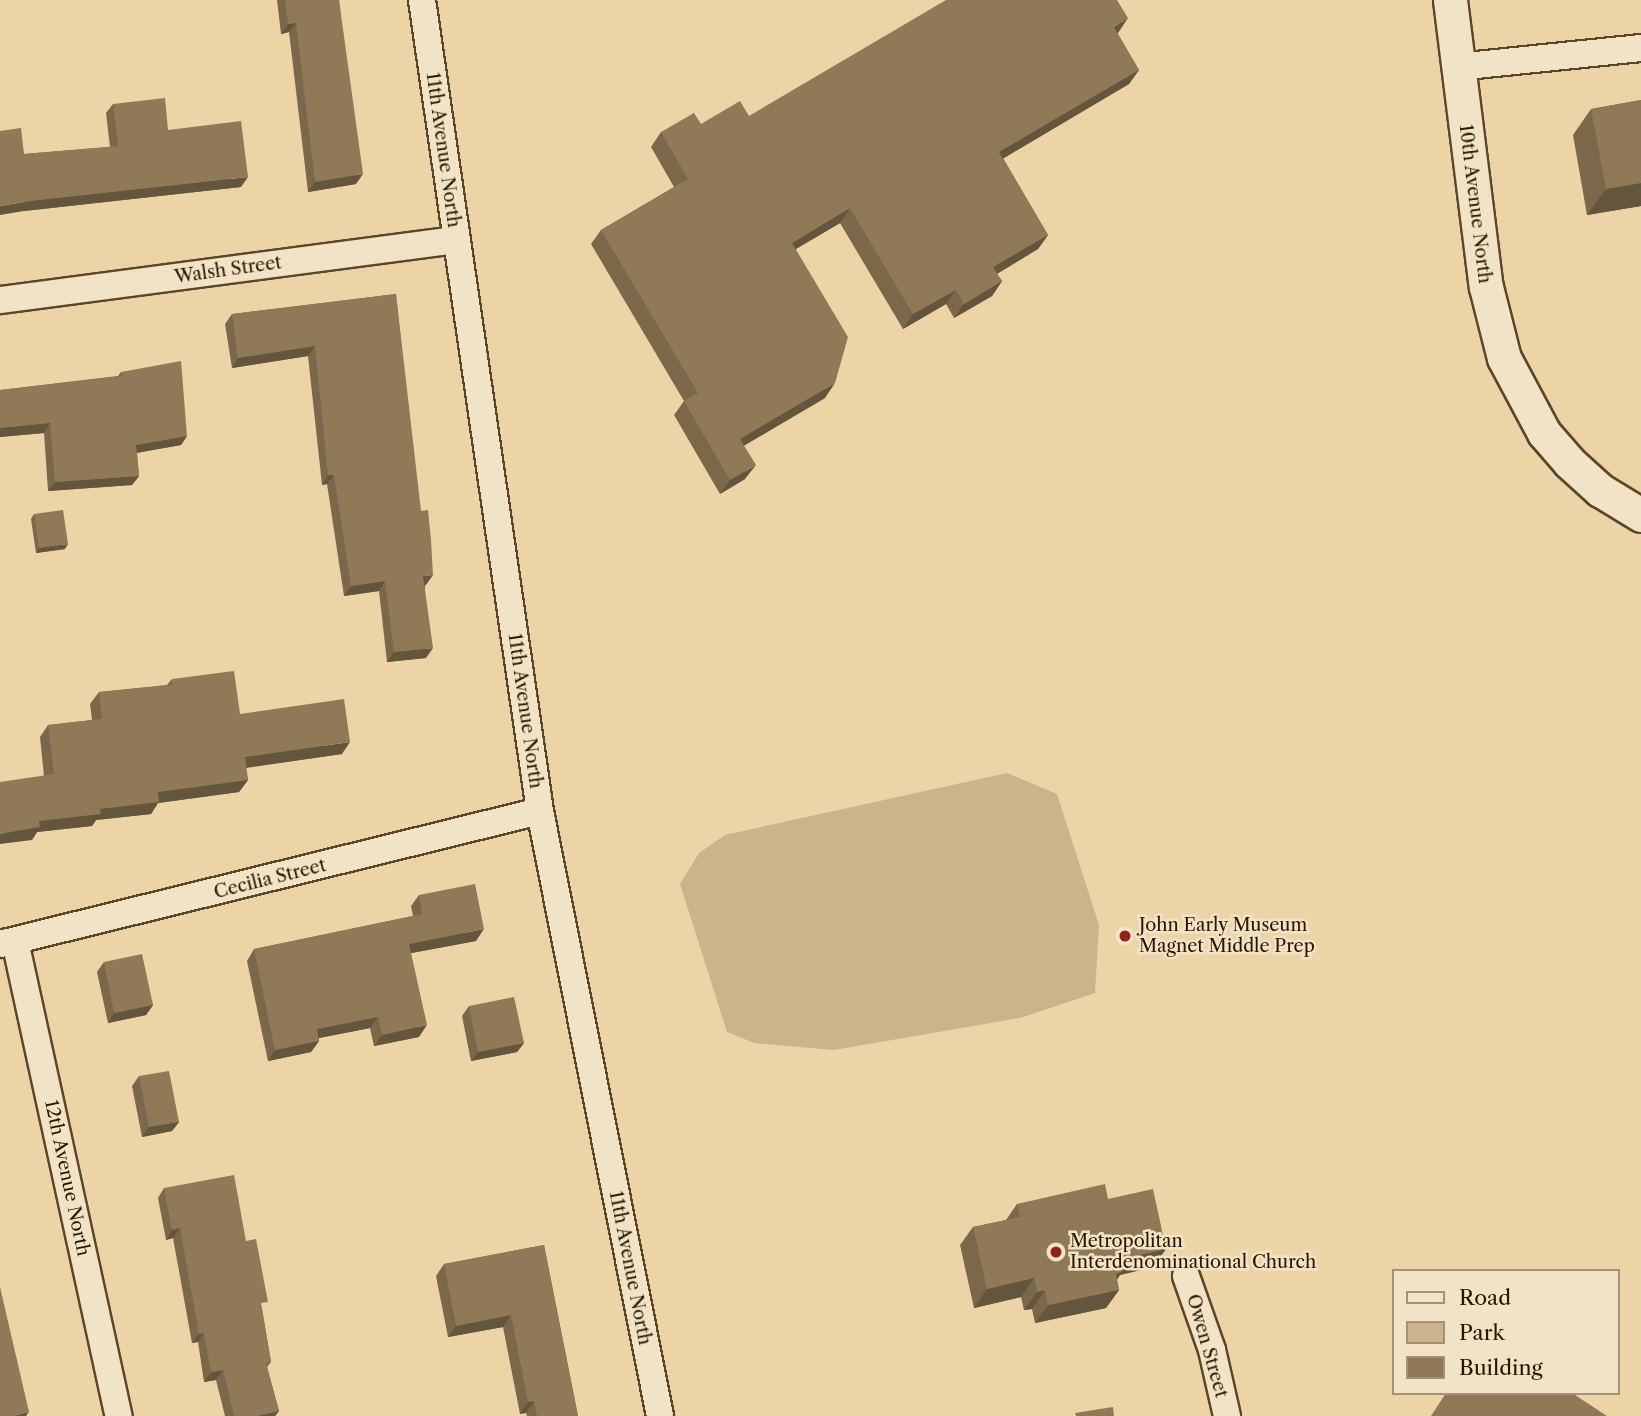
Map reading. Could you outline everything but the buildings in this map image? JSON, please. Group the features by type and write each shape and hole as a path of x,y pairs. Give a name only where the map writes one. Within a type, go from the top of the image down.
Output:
{"street":[{"name":"11th Avenue North","path":"422,0 540,811 660,1416"},
{"name":"10th Avenue North","path":"1450,0 1493,326 1524,401 1569,462 1600,489 1641,515"},
{"path":"1457,67 1641,48"},
{"name":"Walsh Street","path":"0,300 456,240"},
{"name":"Cecilia Street","path":"7,942 540,811"},
{"name":"12th Avenue North","path":"7,942 119,1416"},
{"name":"Owen Street","path":"1186,1276 1212,1350 1227,1416"}],"green space":[{"path":"1007,773 1057,794 1099,925 1095,993 1020,1018 834,1050 754,1043 727,1032 680,884 699,853 725,835"}],"place":[{"name":"John Early Museum Magnet Middle Prep","path":"1125,936"},
{"name":"Metropolitan Interdenominational Church","path":"1056,1252"}]}
